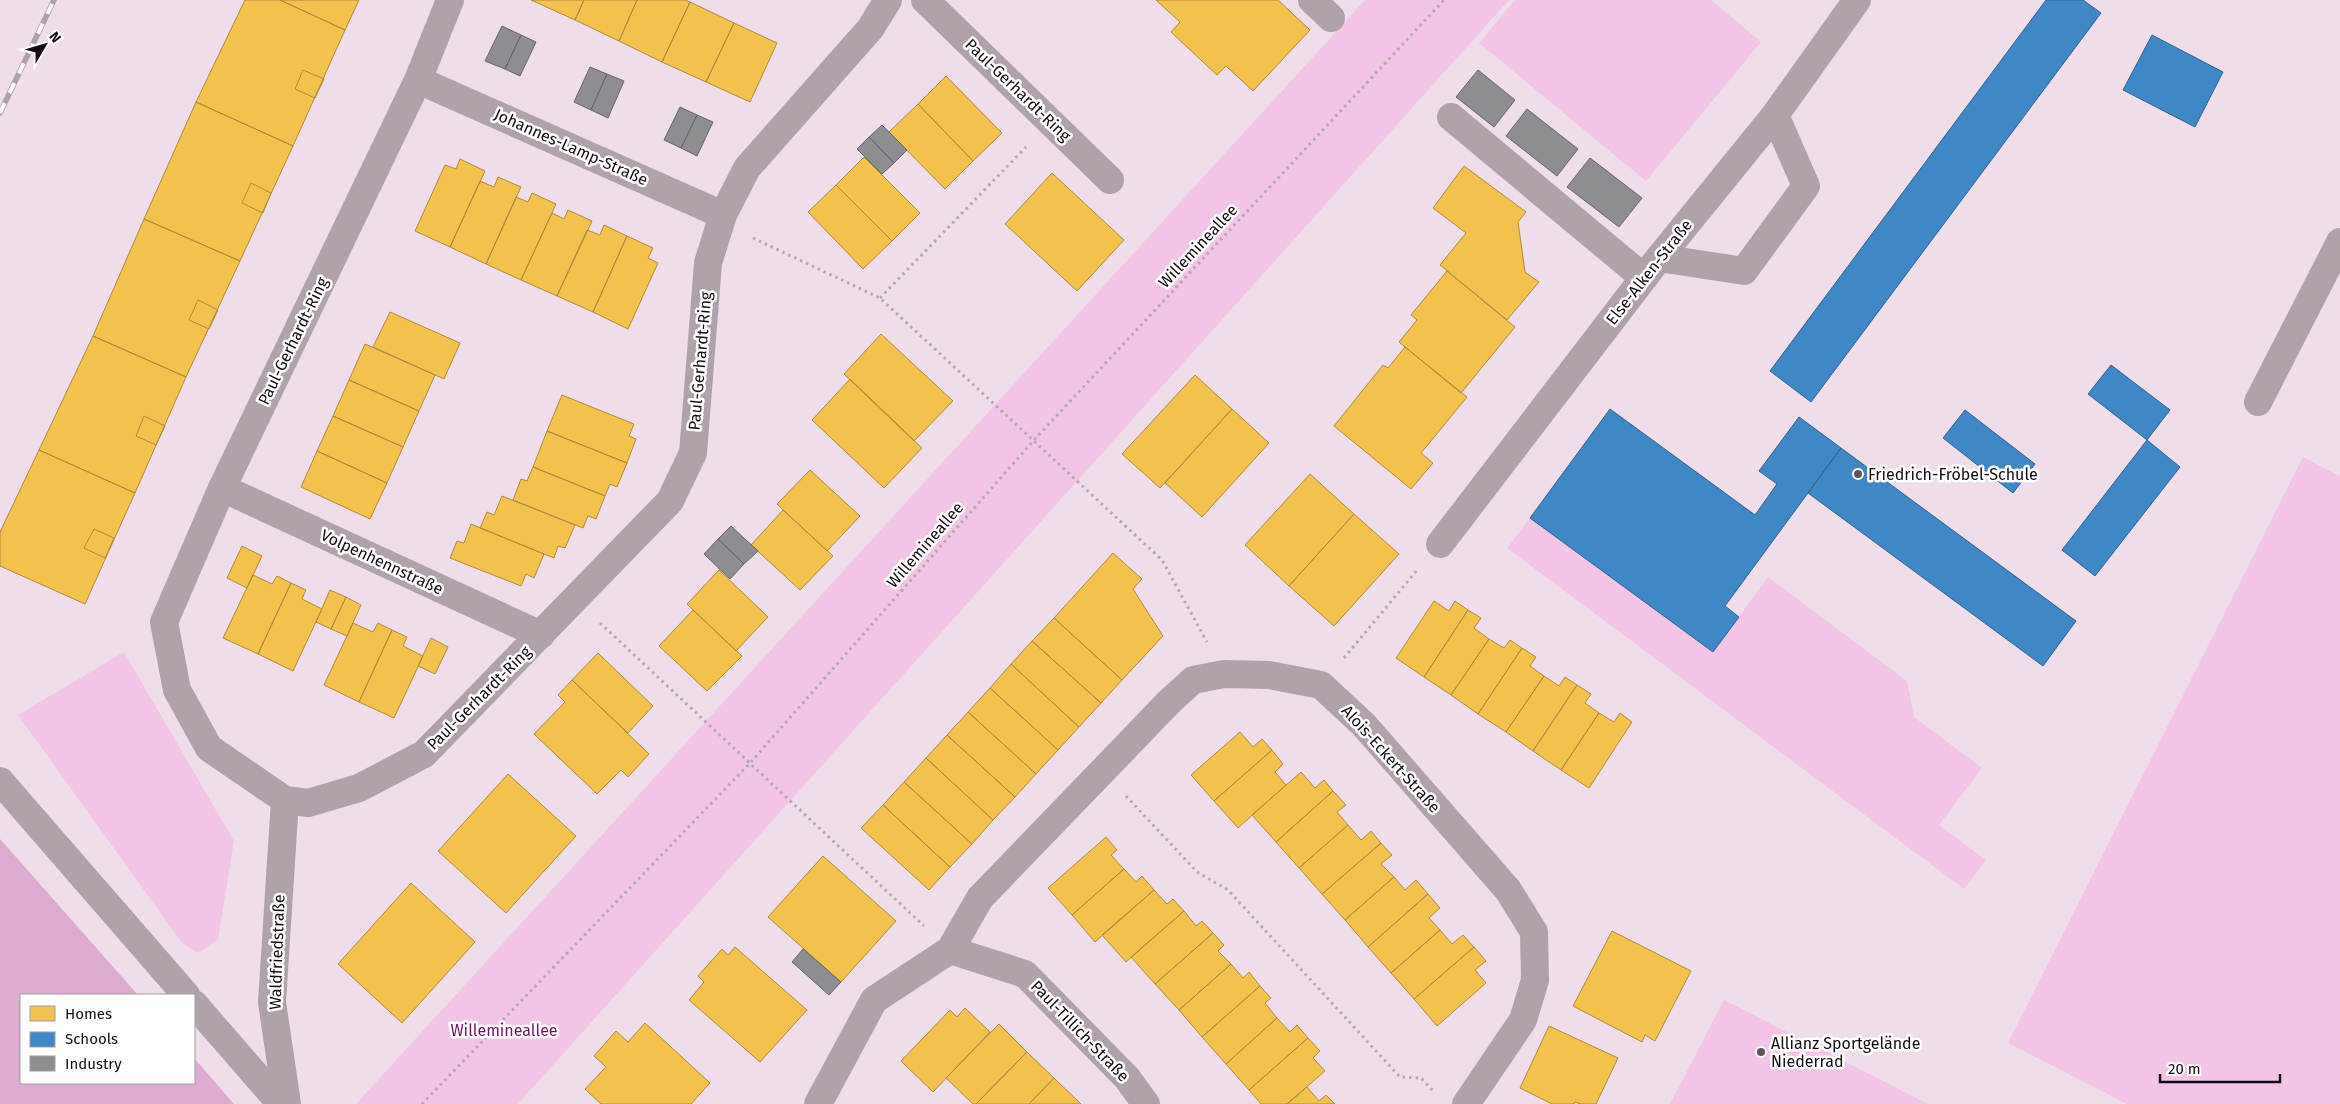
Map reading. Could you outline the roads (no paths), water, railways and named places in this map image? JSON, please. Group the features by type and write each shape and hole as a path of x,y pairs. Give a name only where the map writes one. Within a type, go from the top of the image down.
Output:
{"street":[{"name":"Paul-Gerhardt-Ring","path":"450,0 418,80 222,488 164,622 177,690 209,748 285,800 308,803 359,788 424,754 670,501 693,453 708,263 723,215 747,168 870,29 888,0"},
{"name":"Paul-Gerhardt-Ring","path":"925,0 1110,180"},
{"name":"Else-Alken-Straße","path":"1440,544 1651,268 1775,116 1857,0"},
{"name":"Johannes-Lamp-Straße","path":"418,80 723,215"},
{"path":"1452,117 1651,268 1744,271 1806,186 1775,116"},
{"path":"2258,402 2340,242"},
{"name":"Volpenhennstraße","path":"222,488 541,635"},
{"name":"Alois-Eckert-Straße","path":"950,950 980,898 1169,702 1193,680 1224,674 1269,675 1321,685 1364,725 1508,890 1534,932 1535,980 1523,1020 1466,1104"},
{"path":"0,781 185,994"},
{"name":"Waldfriedstraße","path":"285,800 272,1002 287,1104"},
{"path":"818,1104 874,1000 950,950"},
{"name":"Paul-Tillich-Straße","path":"950,950 1025,974 1126,1078 1146,1104"},
{"path":"195,1005 281,1104"}],"railway":[{"path":"0,113 54,0"}],"place":[{"name":"Friedrich-Fröbel-Schule","path":"1858,474"},
{"name":"Allianz Sportgelände Niederrad","path":"1761,1052"}],"park label":[{"name":"Willemineallee","path":"504,1030"}]}
